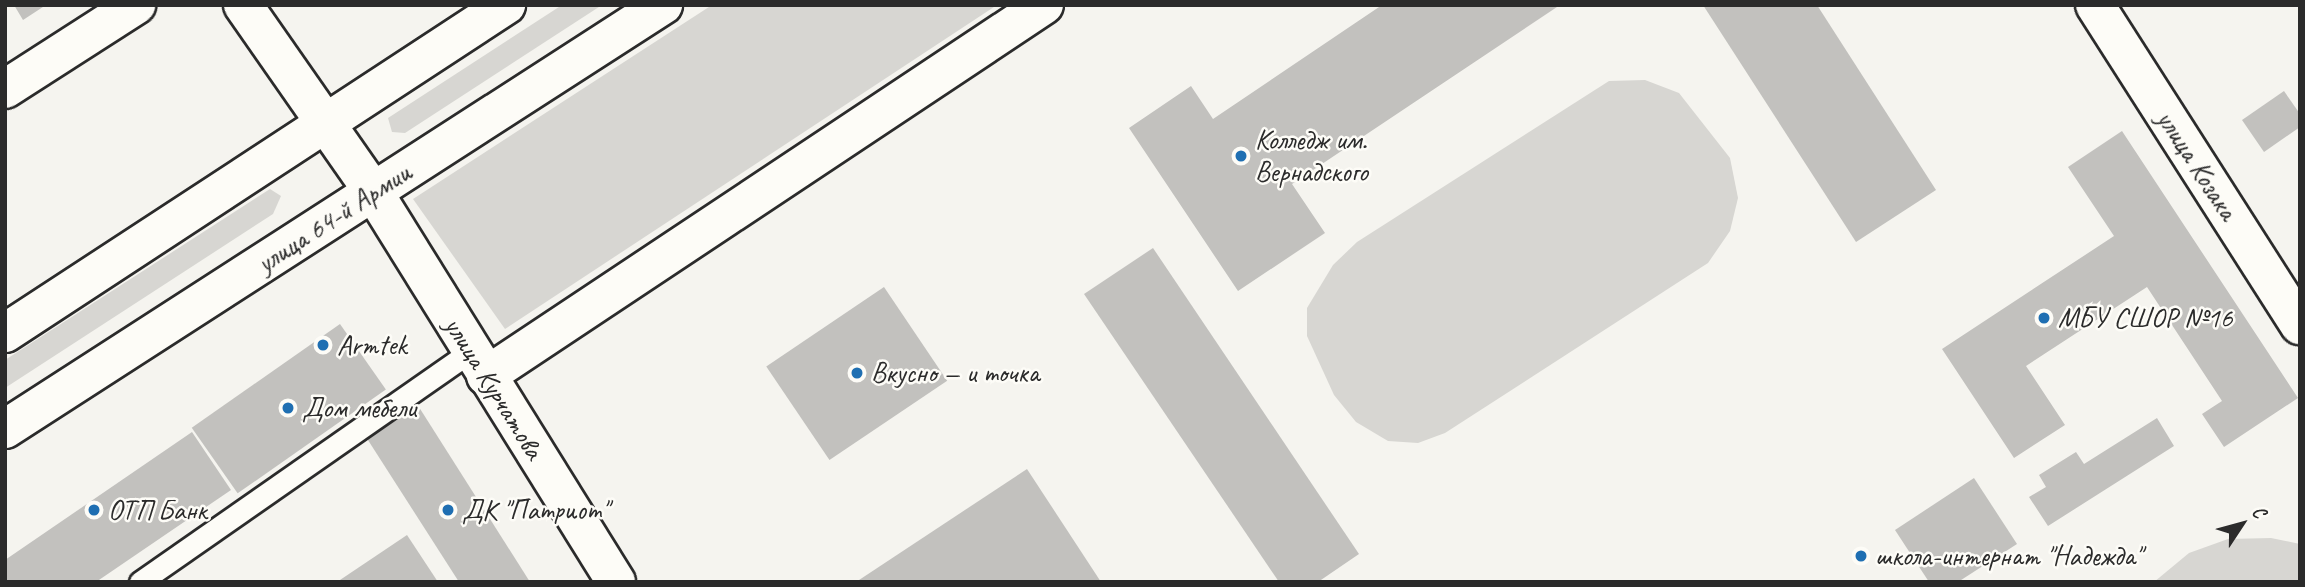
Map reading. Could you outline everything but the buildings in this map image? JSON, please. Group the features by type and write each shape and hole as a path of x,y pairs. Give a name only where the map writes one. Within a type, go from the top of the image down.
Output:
{"main road":[{"path":"5,89 136,5"},
{"name":"улица Курчатова","path":"243,5 374,193 615,582"},
{"path":"5,333 506,5"},
{"name":"улица 64-й Армии","path":"5,429 663,5"},
{"path":"478,363 1044,5"},
{"name":"улица Козака","path":"2095,5 2300,325"}],"lane":[{"path":"140,582 478,363"}],"shaded area":[{"path":"562,5 602,5 405,133 392,132 388,118"},
{"path":"712,5 997,5 505,329 413,199"},
{"path":"1645,80 1679,93 1730,158 1738,198 1730,231 1708,263 1445,433 1418,443 1388,441 1356,422 1334,395 1307,336 1307,308 1333,265 1357,242 1609,81"},
{"path":"270,189 281,196 273,214 5,388 5,360"},
{"path":"2271,538 2300,544 2300,582 2154,582 2189,553 2228,539"}],"place":[{"name":"Колледж им. Вернадского","path":"1241,156"},
{"name":"МБУ СШОР №16","path":"2044,318"},
{"name":"Armtek","path":"323,345"},
{"name":"Вкусно — и точка","path":"857,373"},
{"name":"Дом мебели","path":"288,408"},
{"name":"ОТП Банк","path":"94,510"},
{"name":"ДК \"Патриот\"","path":"448,510"},
{"name":"школа-интернат \"Надежда\"","path":"1861,556"}]}
